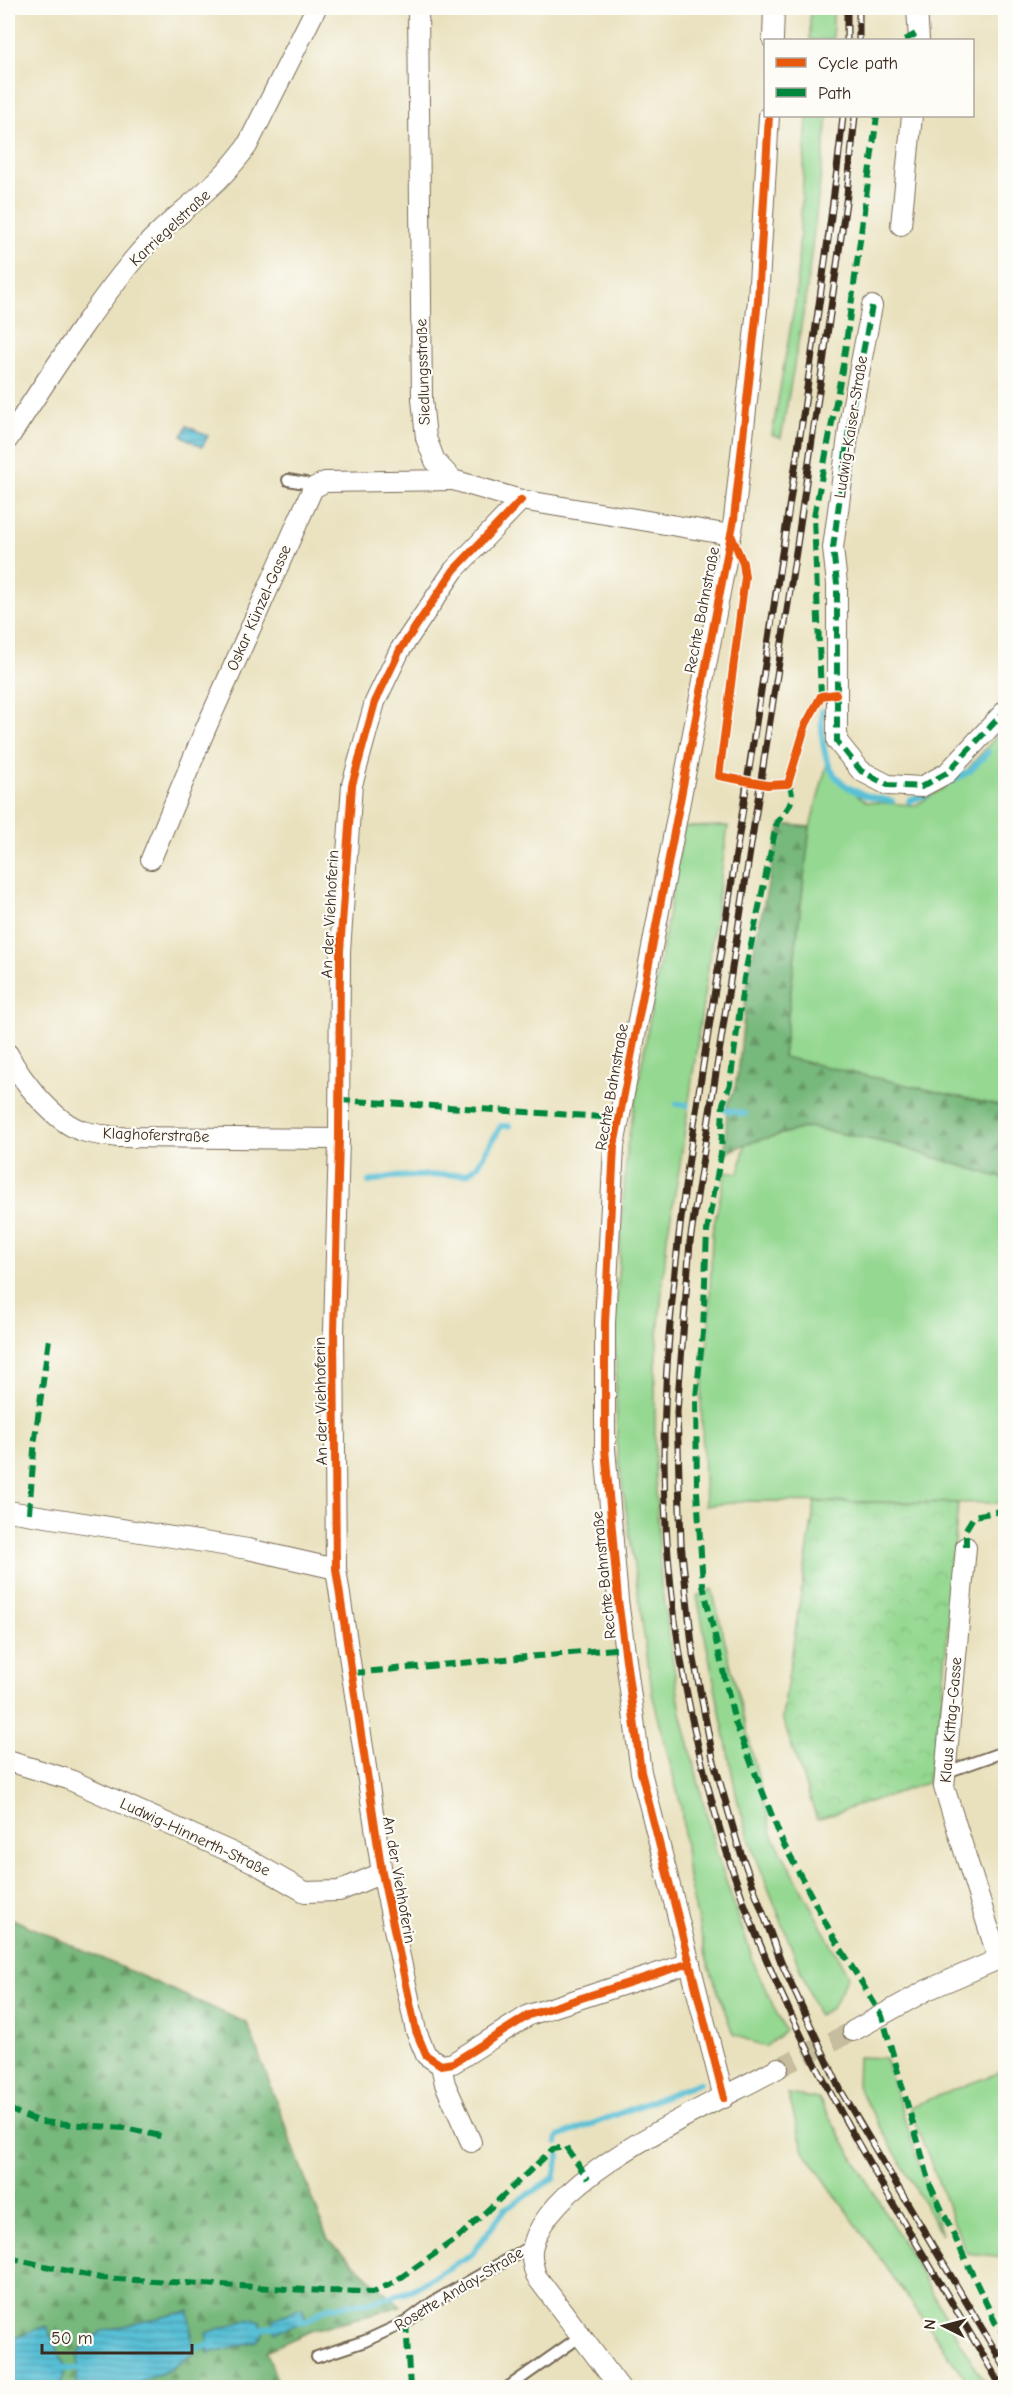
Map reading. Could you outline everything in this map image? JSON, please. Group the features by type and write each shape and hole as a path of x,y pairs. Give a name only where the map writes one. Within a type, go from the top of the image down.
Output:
{"street":[{"name":"Karriegelstraße","path":"8,439 134,258 216,185 234,165 247,146 316,8"},
{"name":"Siedlungsstraße","path":"418,8 422,399 426,438 435,461 453,480"},
{"path":"773,39 774,8"},
{"path":"916,8 919,39"},
{"name":"Rechte Bahnstraße","path":"724,2098 641,1772 625,1648 605,1448 605,1323 614,1146 731,535 758,300 769,117"},
{"path":"901,225 912,117"},
{"name":"Ludwig-Kaiser-Straße","path":"872,306 824,547 837,584 837,741 861,771 888,785 921,787 947,773 1005,710"},
{"path":"313,488 326,482 453,480 521,500 731,535"},
{"name":"Oskar Künzel-Gasse","path":"151,860 205,730 313,488"},
{"name":"An der Viehhoferin","path":"471,2142 445,2084 441,2065 426,2055 416,2031 382,1873 336,1569 334,1332 339,1139 340,951 352,785 375,702 400,650 454,570 521,500"},
{"name":"Klaghoferstraße","path":"8,1054 19,1076 47,1107 81,1131 117,1137 339,1139"},
{"path":"8,1511 248,1548 336,1569"},
{"name":"Klaus Kittag-Gasse","path":"966,1547 954,1696 944,1773 951,1814 1002,1957"},
{"name":"Ludwig-Hinnerth-Straße","path":"8,1761 90,1789 251,1861 305,1892 339,1891 382,1873"},
{"path":"853,2031 927,1990 1002,1957"},
{"path":"441,2065 453,2063 529,2015 690,1963"},
{"name":"Rosette Anday-Straße","path":"620,2388 536,2276 532,2261 533,2245 542,2226 559,2203 614,2157 778,2068"}],"lane":[{"path":"288,480 305,483 313,488"},
{"path":"944,1773 1005,1751"},
{"name":"Rosette Anday-Straße","path":"317,2357 365,2341 406,2322 433,2302 533,2245"},
{"path":"507,2388 581,2336"}],"green space":[{"path":"810,8 833,8 833,39 810,39"},
{"path":"807,117 828,117 805,304 781,438 772,435 796,296"},
{"path":"1005,726 1006,1088 1001,1107 783,1057 810,827 827,764 846,787 867,802 916,805 960,778"},
{"path":"781,824 810,827 783,1057 1000,1106 1005,1088 1005,1179 888,1143 808,1127 745,1144 725,1154 727,1104 735,1088 739,1064 748,977"},
{"path":"728,826 680,1165 667,1237 655,1367 655,1472 661,1584 681,1713 716,1852 756,1969 785,2031 765,2047 733,2034 707,1960 688,1878 681,1806 653,1697 617,1448 615,1319 627,1147 684,827"},
{"path":"808,1127 888,1143 1005,1179 1005,1503 749,1501 705,1506 701,1398 709,1331 712,1233 726,1171 739,1173 745,1144"},
{"path":"815,1502 958,1503 941,1715 927,1783 817,1819 782,1718"},
{"path":"712,1589 772,1834 848,1976 832,2008 818,2015 751,1844 737,1798 697,1596"},
{"path":"8,1917 247,2023 328,2240 401,2306 313,2330 266,2351 280,2387 129,2387 169,2370 193,2354 77,2385 81,2387 60,2387 66,2368 20,2336 8,2335","holes":["260,2321 263,2334 256,2341 208,2353 207,2333"]},
{"path":"858,2057 885,2058 942,2235 857,2086"},
{"path":"1005,2070 1005,2257 966,2253 909,2107"},
{"path":"788,2094 819,2099 987,2387 971,2387 804,2151"}],"water":[{"path":"187,426 208,436 202,447 182,436"},
{"path":"302,2308 306,2321 275,2332 273,2319"},
{"path":"189,2311 193,2354 169,2370 129,2387 77,2385 78,2353 102,2331"},
{"path":"253,2318 260,2321 263,2334 257,2341 209,2353 206,2333"},
{"path":"46,2326 66,2368 60,2387 8,2387 8,2335 20,2336"}],"waterway":[{"path":"822,711 824,748 834,774 843,784 856,792 892,801"},
{"path":"947,783 970,771 988,752"},
{"path":"909,801 928,794"},
{"path":"677,1104 687,1105"},
{"path":"726,1110 745,1114"},
{"path":"369,1182 390,1177 467,1174 478,1165 501,1126 509,1126"},
{"path":"557,2143 558,2137 699,2083"},
{"path":"299,2322 306,2321 328,2307 367,2303 408,2292 472,2254 505,2209 554,2178 559,2155"},
{"path":"255,2330 280,2325"},
{"path":"186,2349 214,2344"},
{"path":"59,2369 84,2369"}],"tunnel":[{"path":"778,2068 853,2031"}],"railway":[{"path":"847,8 847,39"},
{"path":"859,8 859,39"},
{"path":"843,117 804,409 681,1221 668,1345 664,1462 666,1517 676,1626 695,1734 723,1840 748,1914 778,1986 846,2122 1002,2388"},
{"path":"855,117 847,195 797,545 690,1242 677,1412 681,1543 693,1654 713,1758 738,1845 781,1962 841,2091 1006,2369"}],"marked path":[{"path":"907,39 919,32"},
{"path":"821,696 814,517 843,365 877,117"},
{"path":"872,306 851,414 833,548 837,584 837,741 861,771 888,785 921,787 947,773 1006,710"},
{"path":"788,784 792,799 788,809 777,822 744,978 730,1084 723,1104 721,1154 707,1231 703,1332 696,1397 697,1492 703,1585 735,1722 782,1841 830,1931 882,2016 931,2187 996,2324 1006,2336"},
{"path":"339,1100 619,1118"},
{"path":"29,1513 35,1438 49,1339"},
{"path":"966,1547 966,1529 974,1516 1006,1510"},
{"path":"353,1673 625,1648"},
{"path":"8,2109 40,2122 125,2128 165,2137"},
{"path":"8,2258 101,2278 373,2292 393,2283 460,2236 553,2149 566,2147 588,2179"},
{"path":"406,2322 410,2388"}],"cycle path":[{"path":"724,2098 641,1772 618,1600 605,1448 605,1323 614,1146 734,519 758,300 769,117"},
{"path":"521,500 454,570 400,650 375,702 352,785 340,951 339,1139 334,1332 336,1569 382,1873 416,2031 426,2055 441,2065 453,2063 529,2015 690,1963"},
{"path":"731,535 743,563 745,577 719,776 767,785 788,784 806,724 821,696 836,694"}]}
